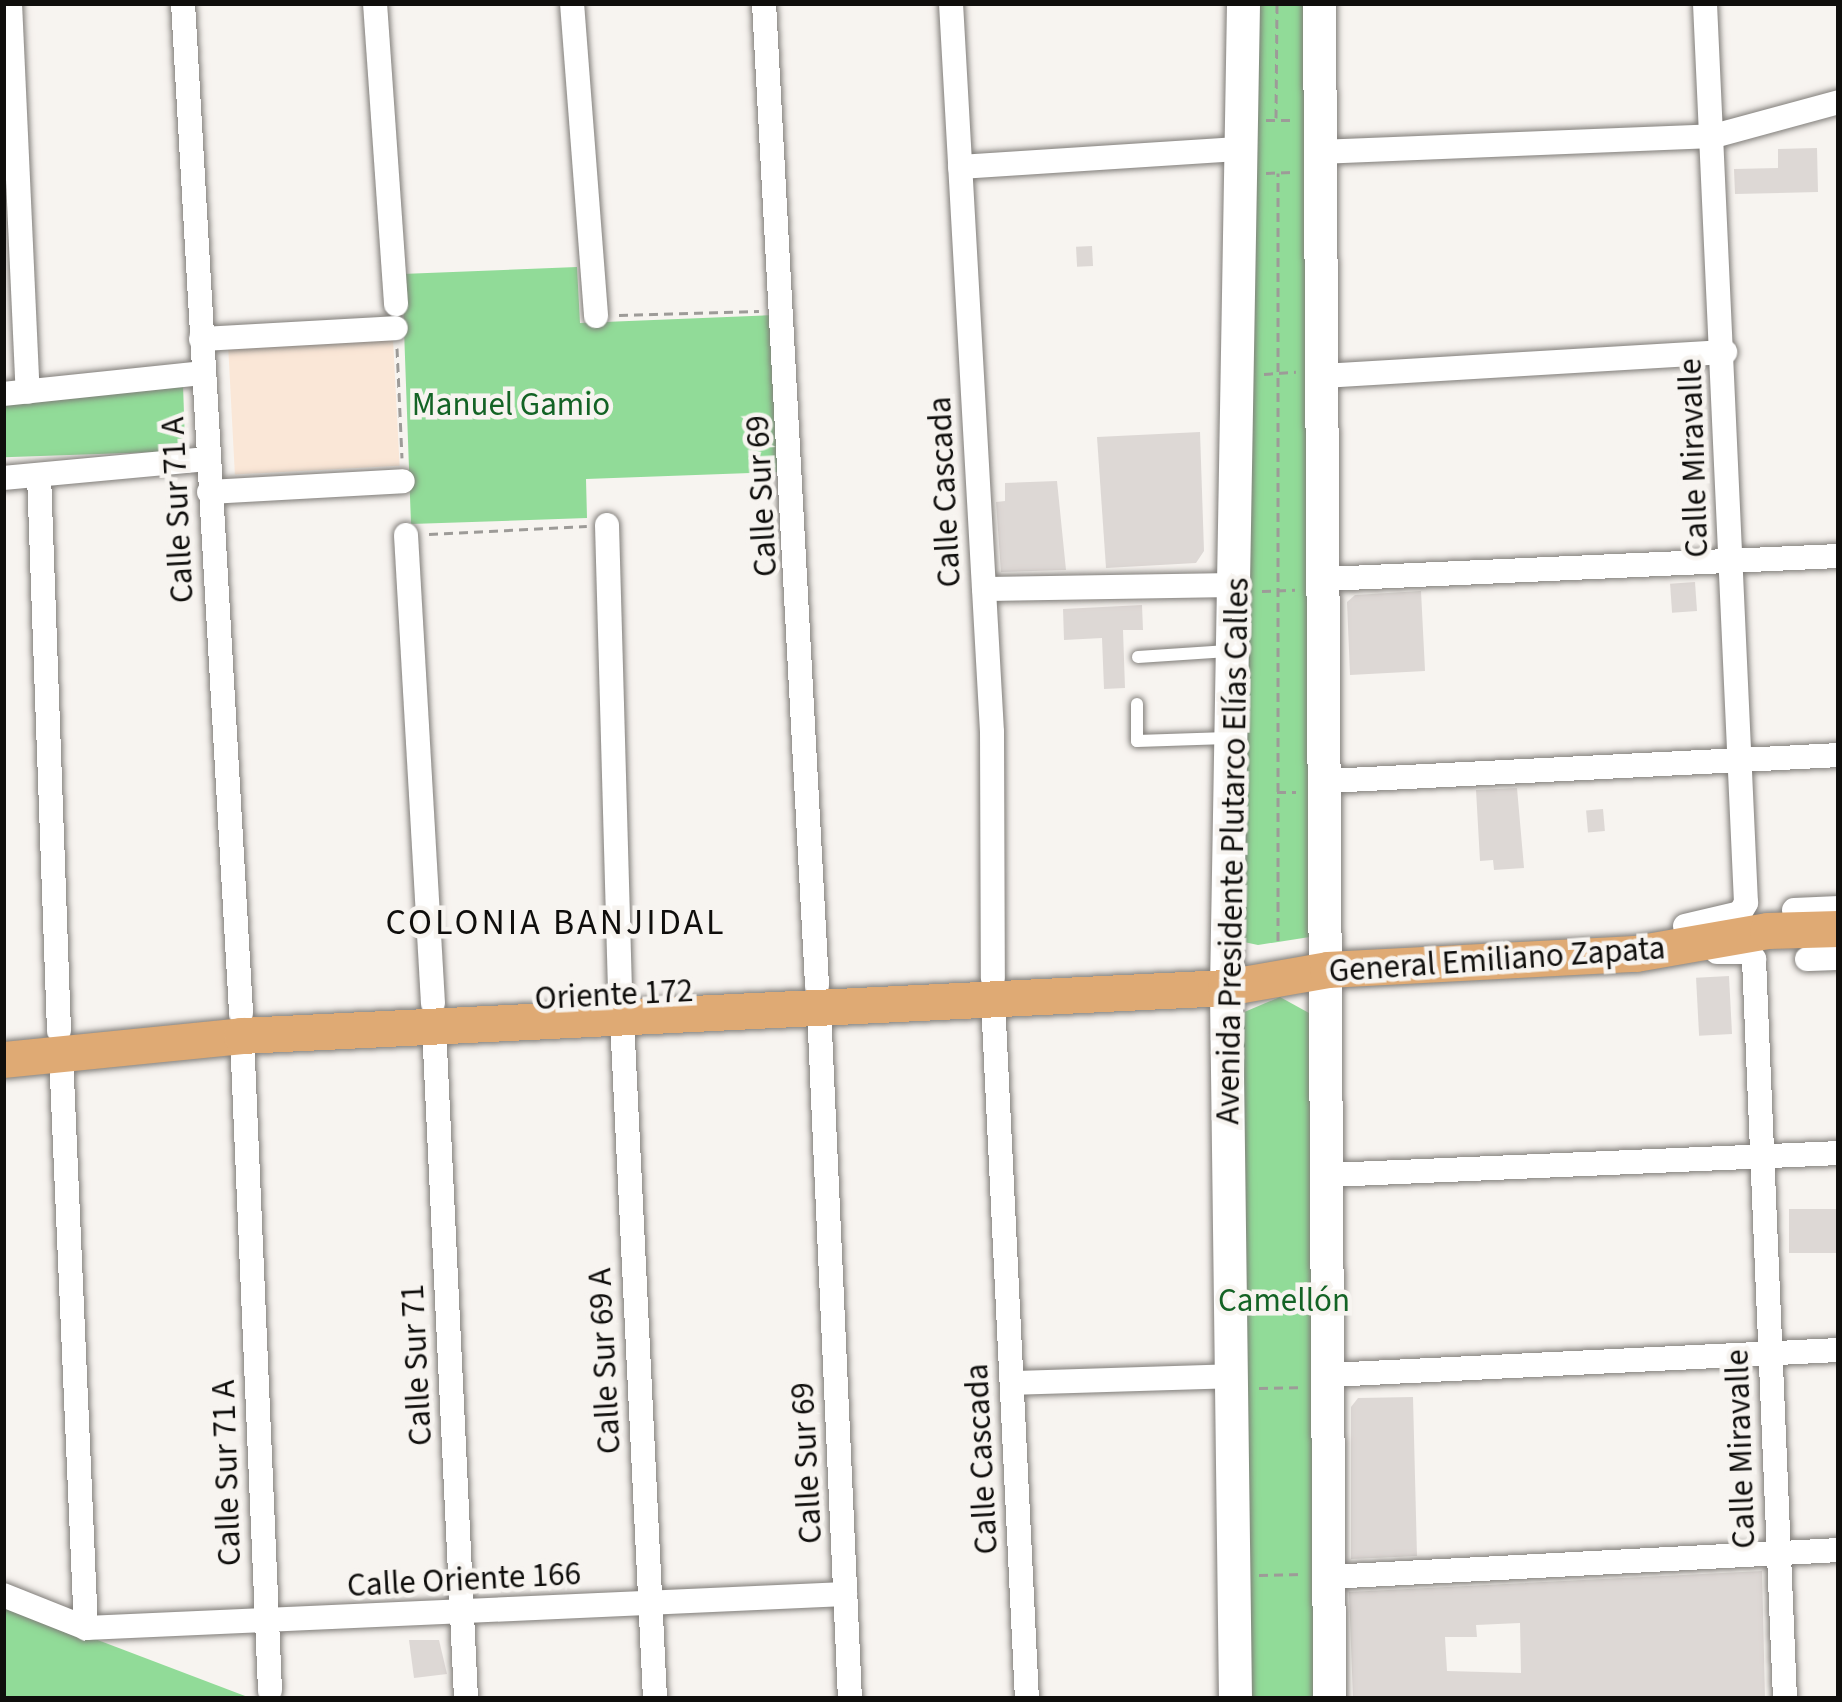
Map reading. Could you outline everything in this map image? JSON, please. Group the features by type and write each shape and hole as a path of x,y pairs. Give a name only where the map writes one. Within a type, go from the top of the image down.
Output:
{"main road":[{"name":"Avenida Presidente Plutarco Elías Calles","path":"1235,1699 1226,977 1245,148 1243,3"},
{"path":"1319,3 1304,148 1322,373 1326,584 1329,1699"},
{"name":"General Emiliano Zapata","path":"1328,958 1636,954 1769,918"},
{"name":"General Emiliano Zapata","path":"1226,977 1328,958 1769,918 1839,929"},
{"name":"Oriente 172","path":"3,1060 60,1043 242,1025 1226,977"},
{"name":"Oriente 172","path":"3,1037 60,1043"}],"street":[{"path":"10,3 16,393 204,374"},
{"name":"Calle Sur 71 A","path":"183,3 242,1025 269,1690"},
{"path":"201,339 396,316 374,3"},
{"path":"572,3 596,316"},
{"name":"Calle Sur 69","path":"764,3 785,310 850,1699"},
{"name":"Calle Cascada","path":"951,3 984,589 993,989 1027,1699"},
{"name":"Calle Miravalle","path":"1705,3 1741,759 1769,918"},
{"path":"1304,148 1714,136 1839,102"},
{"path":"960,167 1245,148"},
{"path":"1322,373 1724,352"},
{"path":"3,478 207,459"},
{"path":"3,1595 86,1628 38,475"},
{"path":"209,491 403,482"},
{"name":"Calle Sur 69 A","path":"607,525 621,1007 655,1699"},
{"name":"Calle Sur 71","path":"406,535 466,1699"},
{"path":"1326,584 1839,556"},
{"path":"984,589 1236,588"},
{"path":"1328,781 1839,754"},
{"path":"1769,918 1839,908"},
{"name":"Calle Miravalle","path":"1636,954 1753,956 1785,1699"},
{"path":"1807,958 1839,958"},
{"path":"1330,1175 1839,1153"},
{"path":"1329,1381 1839,1350"},
{"path":"1012,1383 1234,1382"},
{"path":"1329,1575 1839,1550"},
{"name":"Calle Oriente 166","path":"86,1628 845,1594"}],"lane":[{"path":"1138,657 1235,650"},
{"path":"1137,704 1137,741 1234,738"}],"path":[{"path":"1276,120 1277,3"},
{"path":"1276,120 1296,120 1304,148 1296,172 1278,173 1245,148 1276,120"},
{"path":"1278,173 1278,941"},
{"path":"596,316 785,310"},
{"path":"396,316 403,482"},
{"path":"1239,376 1322,373"},
{"path":"406,535 607,525"},
{"path":"1236,588 1277,590 1326,584"},
{"path":"1234,1382 1329,1381"},
{"path":"1235,1576 1329,1575"}],"shaded area":[{"path":"393,339 400,466 235,474 228,348"}],"green space":[{"path":"1248,3 1310,3 1316,936 1258,945 1244,942 1239,929"},
{"name":"Manuel Gamio","path":"577,267 580,323 775,315 780,472 586,479 587,518 411,524 402,274"},
{"path":"183,385 185,451 4,457 3,391"},
{"name":"Camellón","path":"1280,997 1309,1013 1323,1699 1247,1699 1242,1013"},
{"path":"3,1604 253,1699 3,1699"}],"building":[{"path":"1817,148 1818,192 1735,194 1734,169 1778,168 1778,149"},
{"path":"1092,246 1093,266 1077,267 1076,247"},
{"path":"1200,432 1204,551 1196,563 1106,568 1097,437"},
{"path":"1057,481 1066,570 1001,572 996,502 1005,501 1005,483"},
{"path":"1695,582 1697,611 1672,613 1670,584"},
{"path":"1421,591 1425,671 1350,675 1347,602 1355,595"},
{"path":"1142,605 1143,630 1123,630 1125,688 1104,689 1102,638 1064,640 1063,609"},
{"path":"1517,788 1524,868 1494,870 1493,860 1480,861 1476,790"},
{"path":"1603,809 1605,831 1588,832 1586,810"},
{"path":"1729,976 1732,1034 1699,1036 1696,978"},
{"path":"1789,1209 1839,1209 1839,1253 1789,1253"},
{"path":"1413,1397 1417,1556 1351,1559 1351,1407 1358,1398"},
{"path":"1762,1571 1765,1699 1353,1699 1349,1592","holes":["1520,1623 1521,1673 1447,1671 1445,1637 1477,1637 1476,1625"]},
{"path":"409,1640 439,1640 447,1674 414,1678"}],"district":[{"name":"COLONIA BANJIDAL","path":"556,923"}]}
